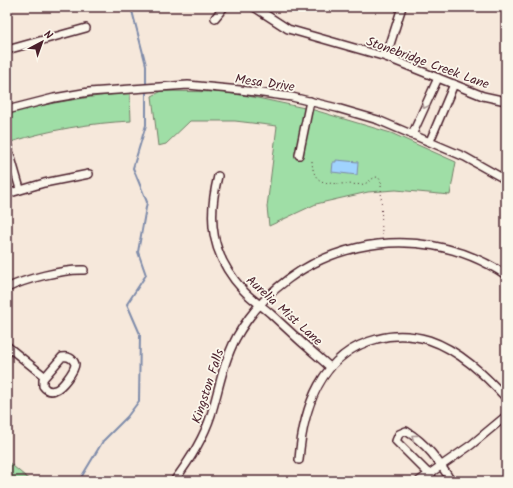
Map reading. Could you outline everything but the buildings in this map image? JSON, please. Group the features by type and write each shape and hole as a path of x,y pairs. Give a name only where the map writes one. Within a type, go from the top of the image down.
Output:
{"street":[{"path":"215,18 224,7"},
{"name":"Stonebridge Creek Lane","path":"254,7 288,29 386,57 483,96 506,101"},
{"path":"386,57 402,7"},
{"path":"7,50 86,28"},
{"path":"412,134 438,78"},
{"path":"430,141 454,84"},
{"name":"Mesa Drive","path":"7,110 54,98 89,92 159,86 188,85 292,97 378,120 465,157 506,180"},
{"path":"300,155 310,101"},
{"path":"7,144 20,189"},
{"path":"7,194 20,189 89,174"},
{"name":"Aurelia Mist Lane","path":"218,176 212,206 213,233 217,248 231,275 244,291 330,367"},
{"name":"Kingston Falls","path":"174,481 189,462 201,440 210,416 226,360 236,338 260,305 279,287 307,266 342,251 382,242 423,243 464,253 506,275"},
{"path":"7,288 25,281 70,270 84,270"},
{"path":"299,460 300,444 310,402 321,380 330,367 351,349 368,341 387,336 409,336 428,340 449,349 470,364 506,398"},
{"path":"7,346 44,376"},
{"path":"62,357 67,357 74,361 74,370 56,390 50,391 45,389 42,381 44,376 62,357"},
{"path":"419,481 471,445 506,416"},
{"path":"434,481 396,441 399,434 406,431 416,437 432,453 451,481"}],"path":[{"path":"312,161 312,169 318,180 326,183 365,184 374,177 378,177 381,181 382,242"}],"green space":[{"path":"162,91 220,92 248,96 314,110 391,133 456,162 450,195 396,190 368,192 316,204 269,226 267,207 277,126 235,121 190,121 166,144 158,146 152,96"},
{"path":"130,93 131,121 100,123 70,128 11,142 7,130 7,116 9,113 69,100"},
{"path":"7,461 31,481 7,481"}],"water":[{"path":"336,160 358,162 357,175 332,172 333,162 336,162"}],"waterway":[{"path":"131,7 146,65 146,86"},
{"path":"79,481 103,441 127,417 139,401 140,334 127,304 146,275 138,252 147,202 133,168 146,125 146,90"}]}
